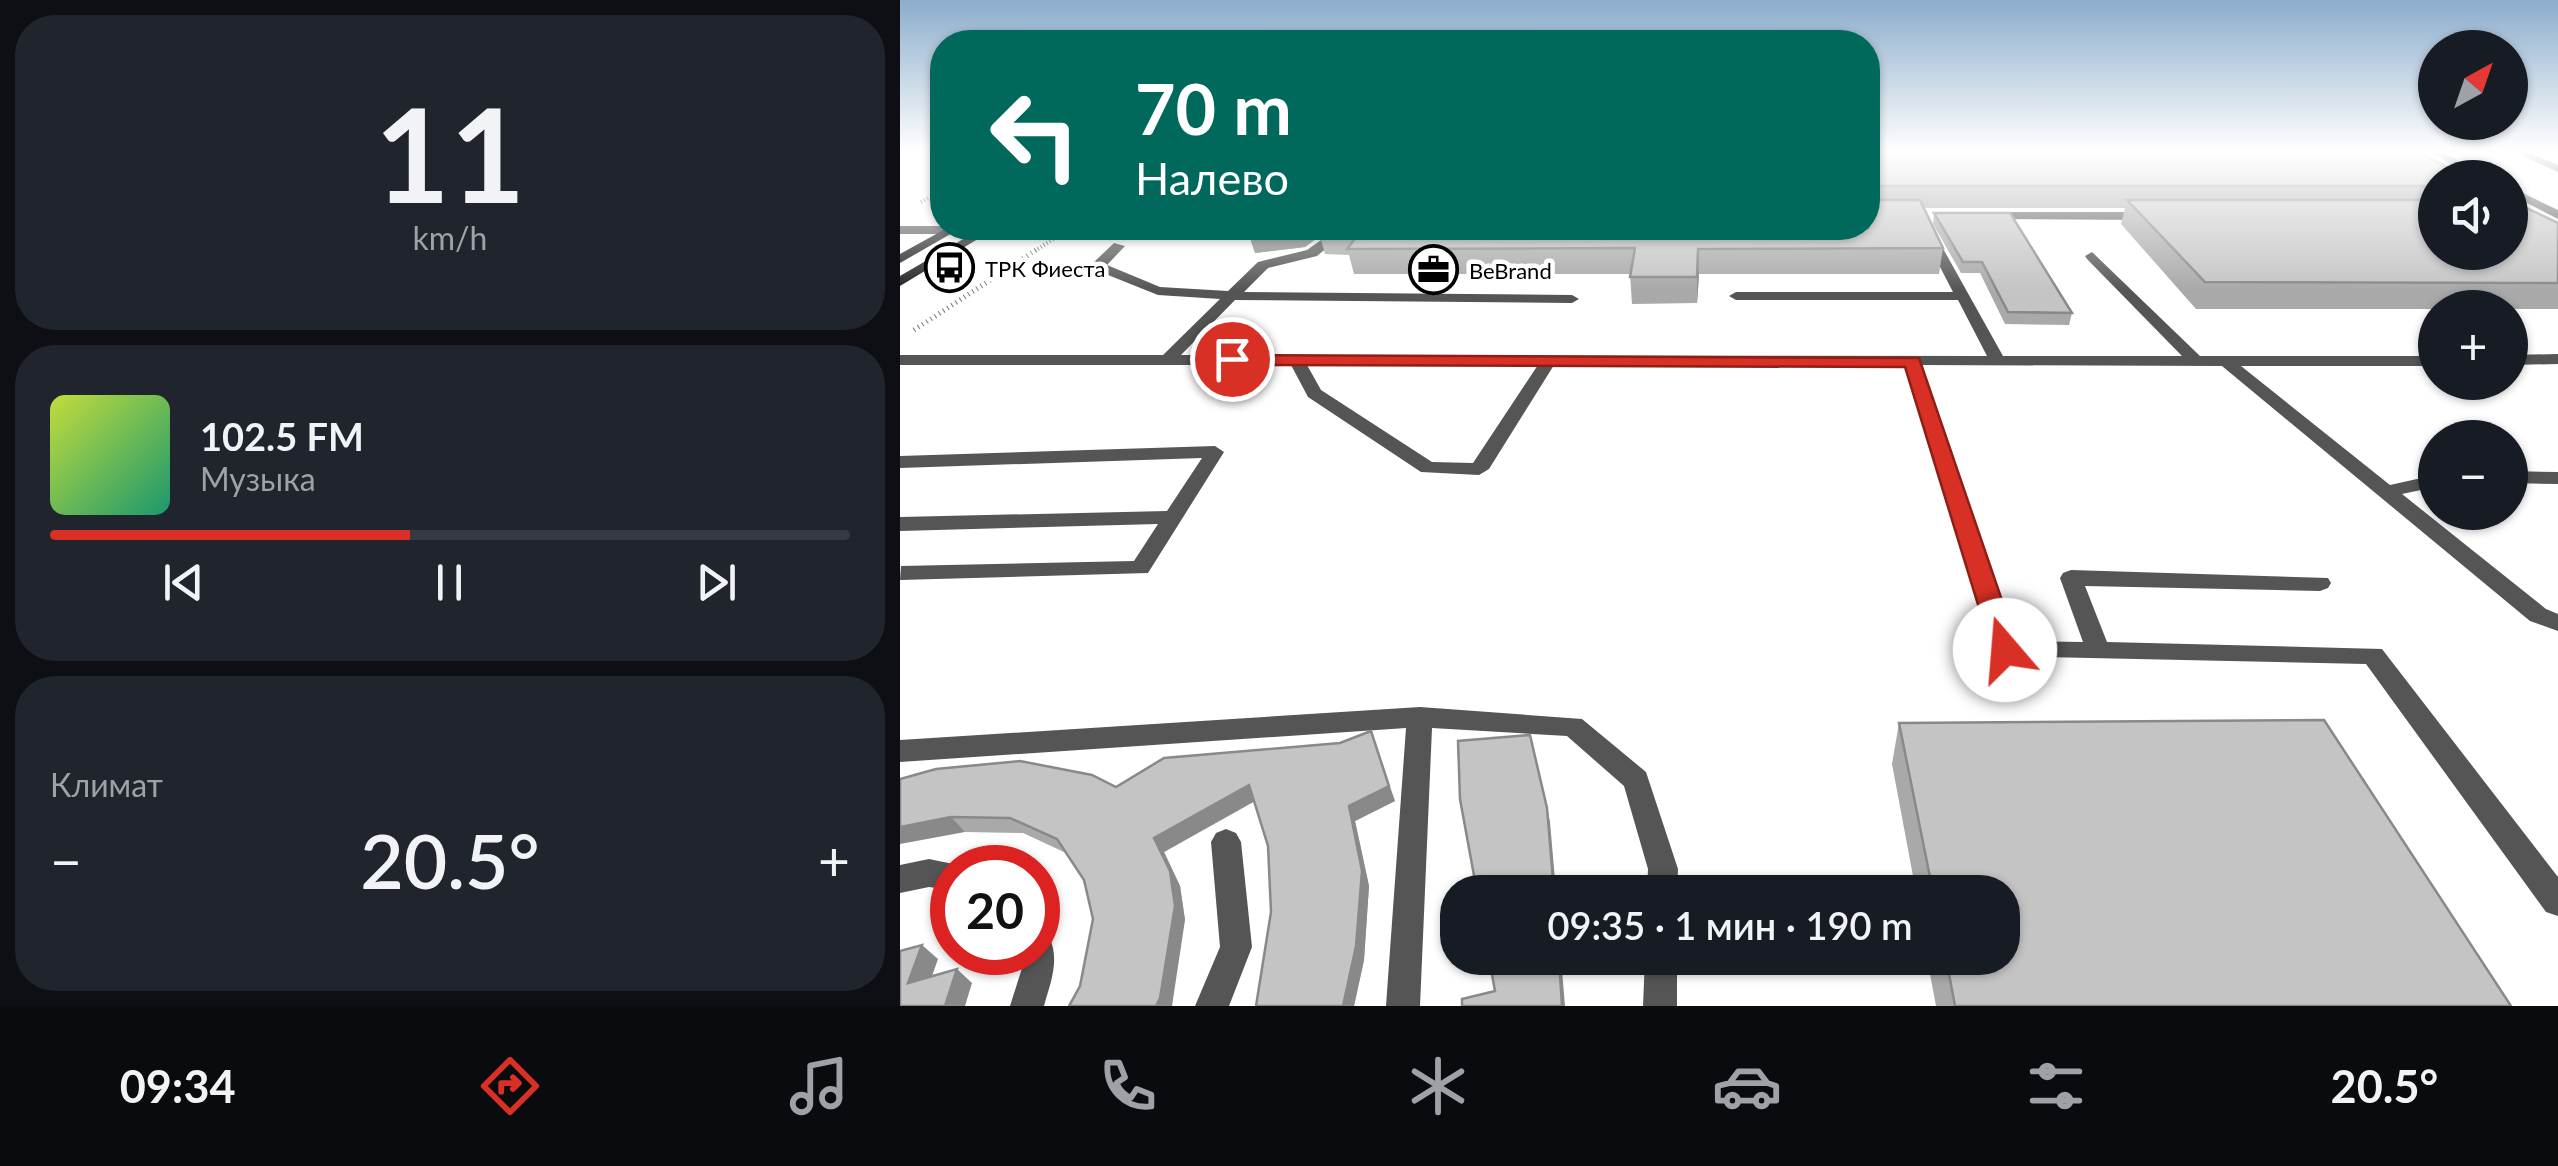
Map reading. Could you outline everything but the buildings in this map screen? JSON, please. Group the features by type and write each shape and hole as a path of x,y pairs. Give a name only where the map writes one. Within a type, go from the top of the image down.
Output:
{"main road":[{"path":"900,259 934,240"},
{"path":"900,282 969,240"}],"lane":[{"path":"2528,200 2558,216"},
{"path":"1965,216 2161,216"},
{"path":"2528,216 2558,216"},
{"path":"1926,227 1998,362"},
{"path":"900,230 930,229"},
{"path":"1168,359 1264,265 1312,253 1330,240"},
{"path":"1119,246 1098,266 1158,291 1232,296 1572,299"},
{"path":"2092,256 2197,362"},
{"path":"1736,296 1961,296"},
{"path":"1296,359 1314,392 1428,468 1479,469 1548,362"},
{"path":"2528,360 2558,359"},
{"path":"900,360 2418,361"},
{"path":"1912,362 2005,650 2373,655 2557,900"},
{"path":"2229,364 2538,615 2558,623"},
{"path":"900,462 1216,452 1140,568 901,573"},
{"path":"2528,477 2558,478"},
{"path":"2384,492 2418,485"},
{"path":"900,524 1173,517"},
{"path":"2098,652 2071,578 2320,583"},
{"path":"900,750 1420,718 1573,726 1636,780 1662,875"},
{"path":"1403,1006 1420,718"},
{"path":"1212,1006 1236,947 1226,842"},
{"path":"900,879 930,873"},
{"path":"1027,1006 1037,975"},
{"path":"1660,1006 1661,975"}],"path":[{"path":"900,339 1052,240"}],"place":[{"name":"ТРК Фиеста","path":"950,268"},
{"name":"BeBrand","path":"1434,270"}],"route":[{"path":"1232,359 1912,362 2005,650"}]}
